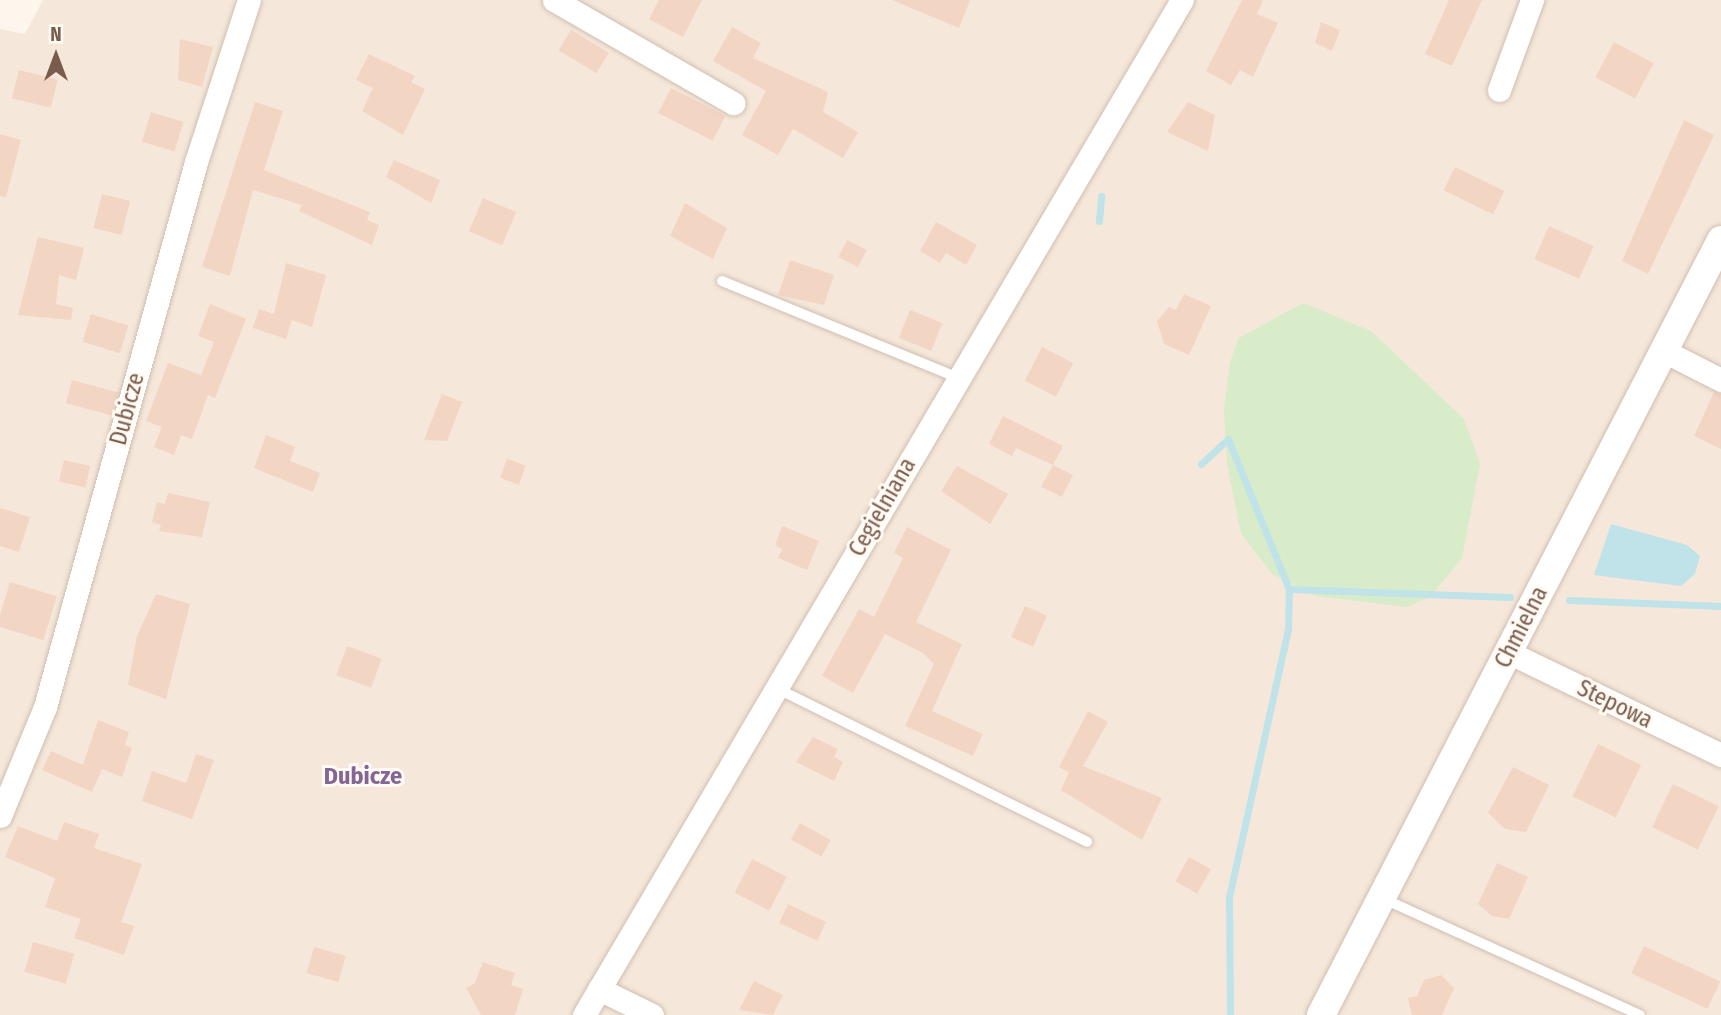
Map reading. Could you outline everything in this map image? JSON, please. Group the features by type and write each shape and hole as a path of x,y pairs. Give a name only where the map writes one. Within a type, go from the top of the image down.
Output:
{"street":[{"name":"Dubicze","path":"0,816 45,707 196,162 249,0"},
{"path":"554,0 733,103"},
{"name":"Cegielniana","path":"584,1015 1182,0"},
{"path":"1499,90 1532,0"},
{"name":"Chmielna","path":"1321,1015 1721,240"},
{"path":"1664,351 1721,380"},
{"name":"Stepowa","path":"1508,652 1721,755"},
{"path":"599,989 652,1015"}],"lane":[{"path":"722,281 958,378"},
{"path":"776,688 1087,842"},
{"path":"1382,898 1640,1015"}],"shaded area":[{"path":"43,0 1721,0 1721,1015 0,1015 0,29 25,34"}],"green space":[{"path":"1303,303 1371,331 1464,419 1480,464 1462,558 1430,597 1407,607 1316,596 1272,574 1241,533 1227,464 1224,408 1230,362 1239,338"}],"water":[{"path":"1611,524 1687,545 1700,556 1695,574 1681,586 1594,575"}],"building":[{"path":"659,0 702,0 683,37 649,19"},
{"path":"892,0 970,0 959,28"},
{"path":"1242,0 1263,0 1257,14 1278,23 1253,77 1240,70 1231,85 1206,71"},
{"path":"1449,0 1482,0 1452,66 1425,54"},
{"path":"1321,22 1340,30 1332,51 1315,43"},
{"path":"732,27 761,43 753,58 828,92 823,112 858,132 843,158 793,129 778,155 742,135 766,91 713,61"},
{"path":"571,30 609,53 596,73 559,51"},
{"path":"180,39 213,47 202,87 178,80"},
{"path":"1614,42 1654,63 1635,98 1595,77"},
{"path":"369,54 415,76 411,82 425,89 403,135 362,111 373,88 356,80"},
{"path":"19,70 58,80 51,108 12,98"},
{"path":"671,88 725,116 713,141 658,113"},
{"path":"255,102 283,111 264,170 370,212 367,220 379,225 372,245 299,211 302,205 253,190 230,276 202,267"},
{"path":"1188,102 1215,115 1208,151 1167,132"},
{"path":"151,112 184,122 174,152 142,142"},
{"path":"1684,120 1714,135 1648,274 1622,261"},
{"path":"0,134 21,140 6,197 0,196"},
{"path":"394,160 440,180 431,203 386,177"},
{"path":"1455,167 1504,191 1493,214 1444,190"},
{"path":"102,194 130,201 122,235 94,228"},
{"path":"483,198 516,212 502,245 469,231"},
{"path":"685,203 727,228 713,259 670,236"},
{"path":"936,222 977,245 966,265 946,253 940,263 920,251"},
{"path":"1549,226 1594,246 1579,279 1534,259"},
{"path":"38,237 84,248 76,280 59,275 56,304 73,308 71,320 18,315"},
{"path":"847,240 867,250 858,267 838,257"},
{"path":"790,260 834,275 824,305 778,295"},
{"path":"286,263 326,275 312,327 292,320 286,339 253,328 259,309 274,314"},
{"path":"1184,294 1211,306 1189,355 1164,344 1157,321 1169,307 1176,310"},
{"path":"210,304 246,319 215,398 208,395 192,439 181,435 174,455 154,447 162,427 146,421 168,363 201,375 214,342 198,336"},
{"path":"910,310 942,323 931,351 899,338"},
{"path":"91,314 128,325 120,353 83,342"},
{"path":"1042,347 1073,363 1056,397 1025,381"},
{"path":"72,380 118,392 112,416 66,403"},
{"path":"1714,392 1721,394 1721,449 1694,436"},
{"path":"442,394 462,402 447,441 424,440"},
{"path":"1003,416 1063,446 1053,465 1016,448 1012,456 989,444"},
{"path":"266,435 295,447 290,461 320,473 313,492 254,468"},
{"path":"507,459 526,466 519,485 500,478"},
{"path":"64,460 90,466 85,488 59,481"},
{"path":"1053,465 1073,475 1062,497 1041,487"},
{"path":"957,466 1008,494 990,524 941,491"},
{"path":"168,493 210,502 202,537 159,531 161,525 152,522 157,502 165,504"},
{"path":"0,508 30,517 19,552 0,546"},
{"path":"782,526 819,541 807,570 778,558 782,549 775,545"},
{"path":"907,527 951,550 916,622 962,644 932,711 983,734 973,756 905,726 934,664 923,653 885,634 853,693 822,676 859,609 874,617 903,558 894,553"},
{"path":"10,582 57,596 43,640 0,627 0,615"},
{"path":"156,594 190,604 166,699 128,685 137,636"},
{"path":"1025,606 1047,616 1033,647 1011,637"},
{"path":"347,646 382,659 371,688 336,675"},
{"path":"1088,711 1108,722 1083,766 1162,798 1142,840 1061,790 1069,772 1059,767"},
{"path":"98,720 129,732 125,745 132,748 122,777 102,769 92,792 42,770 51,751 83,765"},
{"path":"813,737 838,749 834,757 843,762 834,781 796,762"},
{"path":"1598,744 1641,765 1616,817 1573,796"},
{"path":"196,754 214,760 192,819 142,801 152,771 186,783"},
{"path":"1513,767 1549,785 1526,832 1505,829 1488,813"},
{"path":"1673,784 1719,806 1698,849 1652,827"},
{"path":"64,822 99,834 94,848 142,864 121,922 134,926 124,955 74,938 81,919 45,907 55,878 5,857 18,826 57,841"},
{"path":"800,823 831,840 821,857 791,840"},
{"path":"1189,857 1211,869 1197,894 1175,881"},
{"path":"752,859 787,877 769,911 735,893"},
{"path":"1497,863 1528,877 1509,919 1492,916 1478,904"},
{"path":"788,904 826,922 817,941 779,923"},
{"path":"33,942 74,954 66,984 24,972"},
{"path":"1644,946 1720,981 1707,1009 1631,973"},
{"path":"314,947 346,956 338,982 307,973"},
{"path":"483,962 515,973 511,985 523,989 515,1015 481,1015 466,988 475,983"},
{"path":"1441,975 1454,988 1442,1015 1412,1015 1408,998 1417,996 1424,980"},
{"path":"754,981 783,995 773,1015 739,1010"}],"waterway":[{"path":"1099,221 1101,196"},
{"path":"1201,464 1228,439 1289,589 1288,629 1229,897 1230,1015"},
{"path":"1289,589 1510,597"},
{"path":"1569,600 1721,606"}],"district":[{"name":"Dubicze","path":"363,777"}]}
